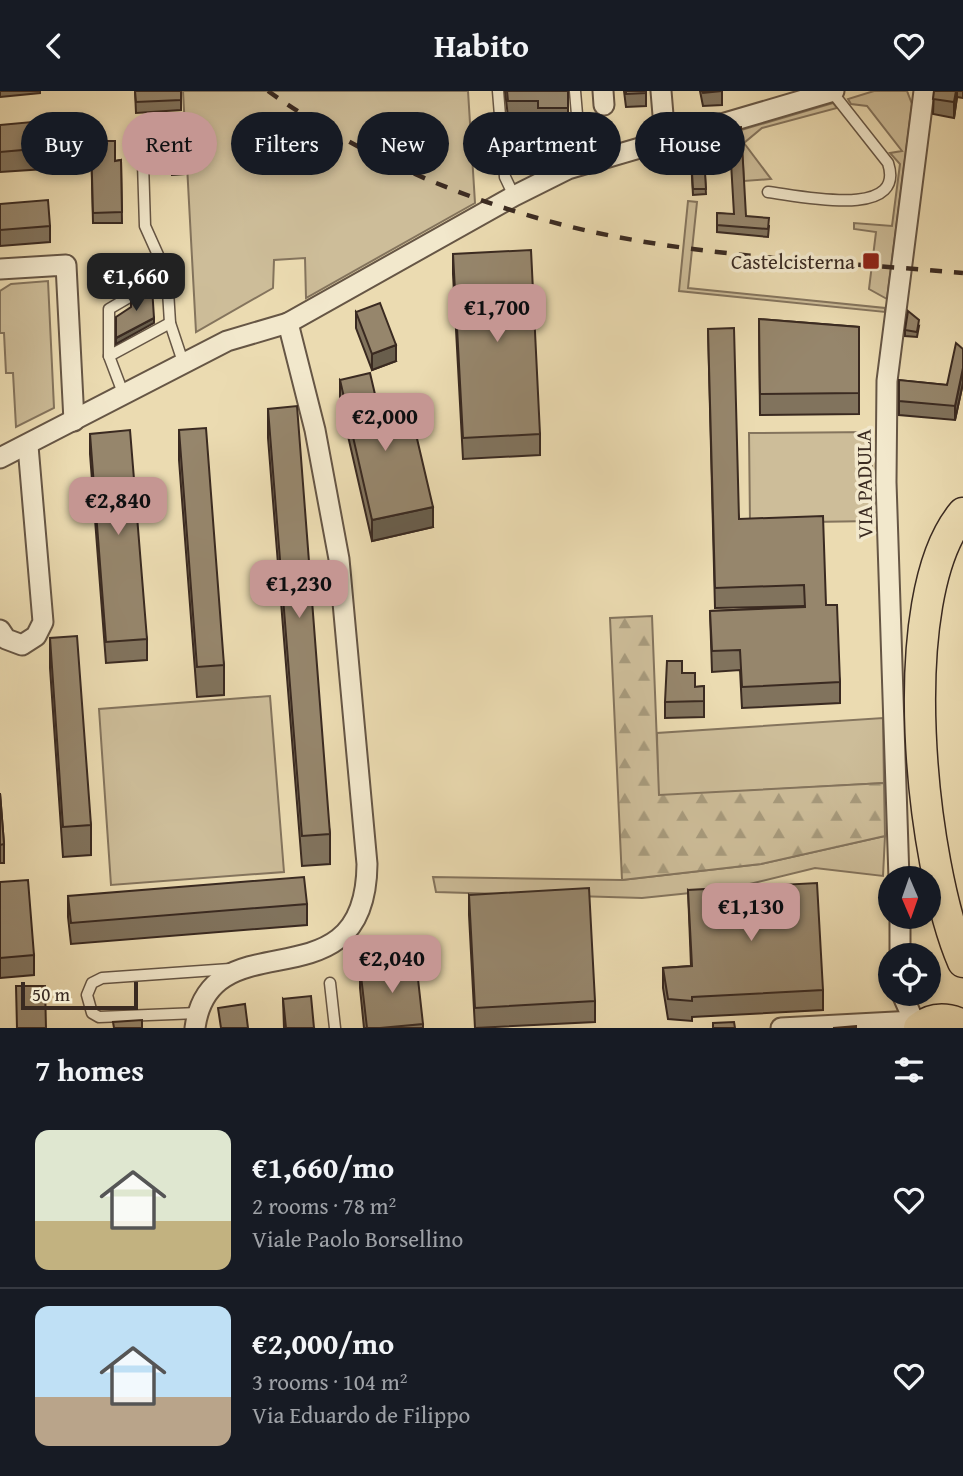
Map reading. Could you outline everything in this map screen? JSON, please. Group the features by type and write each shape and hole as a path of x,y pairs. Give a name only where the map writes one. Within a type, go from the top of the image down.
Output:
{"main road":[{"path":"961,956 945,909 928,806 922,744 922,668 925,619 934,566 948,534 963,513"},
{"path":"963,529 945,570 933,635 932,669 944,806 963,900"},
{"path":"917,1025 943,1019 963,1025"}],"street":[{"path":"661,91 663,112"},
{"path":"745,116 833,91"},
{"name":"VIA PADULA","path":"899,866 886,468 887,381 924,91"},
{"path":"0,458 28,446 123,393 227,341 288,323 514,196 560,175"},
{"path":"0,269 66,265 74,421"},
{"path":"196,1020 207,992 226,975 241,968 316,951 337,942 351,926 367,874 339,559 315,430 288,323"},
{"path":"0,630 6,639 22,645 36,636 43,622 28,446"},
{"path":"781,1028 917,1025 908,1006"}],"lane":[{"path":"498,91 500,112"},
{"path":"575,91 577,112"},
{"path":"768,192 856,201 874,198 887,186 890,170 888,163 833,91"},
{"path":"143,175 145,226 167,275 170,323 183,362"},
{"path":"505,175 514,196"},
{"path":"123,393 108,356 108,309 167,275"},
{"path":"108,356 170,323"},
{"path":"196,1020 99,1017 92,1013 87,995 92,983 102,978 241,968"},
{"path":"330,983 335,1028"}],"green space":[{"path":"183,91 468,91 469,112 463,112 463,175 473,175 475,203 306,298 305,258 274,260 273,288 196,332 188,175 217,175 217,112 184,112"},
{"path":"874,91 907,91 912,104 887,299 869,289 876,232 854,229 854,223 892,226 900,164 890,153 902,151 867,106 851,104 848,99"},
{"path":"833,103 837,108 762,128 745,142 745,129"},
{"path":"745,144 771,179 744,181 745,175"},
{"path":"688,201 697,202 688,288 885,308 885,312 679,291"},
{"path":"48,281 54,408 16,427 13,373 6,373 4,333 0,333 0,291 11,284"},
{"path":"871,432 874,521 750,523 749,433"},
{"path":"652,616 659,795 884,783 885,836 761,864 622,880 610,618"},
{"path":"270,696 284,872 111,885 99,709"},
{"path":"883,718 884,783 658,796 657,733"},
{"path":"885,836 884,866 878,866 878,875 815,868 729,889 642,898 436,892 433,877 622,880 761,864"}],"building":[{"path":"135,91 181,91 181,100 136,102"},
{"path":"507,91 568,91 568,108 538,108 538,101 508,101"},
{"path":"626,91 646,91 646,93 626,94"},
{"path":"934,91 956,91 954,102 933,99"},
{"path":"21,123 21,150 0,152 0,125"},
{"path":"108,141 115,141 115,161 121,160 122,212 93,213 92,175 108,175"},
{"path":"692,175 705,175 706,189 693,189"},
{"path":"732,175 744,175 746,216 769,218 768,229 717,225 717,213 734,214"},
{"path":"48,200 50,226 0,230 0,204"},
{"path":"531,250 540,434 463,438 453,254"},
{"path":"152,287 154,318 116,338 116,317 131,307 131,299"},
{"path":"380,303 396,345 372,354 356,312"},
{"path":"908,311 919,320 917,332 905,330"},
{"path":"759,319 859,327 859,393 760,394"},
{"path":"734,328 739,519 823,516 826,605 837,605 840,682 742,687 740,650 712,651 710,611 805,607 804,585 715,588 708,329"},
{"path":"956,343 963,349 963,368 955,406 899,401 899,380 947,385"},
{"path":"370,373 381,420 411,413 433,507 372,520 340,380"},
{"path":"297,406 330,834 302,836 268,409"},
{"path":"206,428 224,665 197,667 179,430"},
{"path":"130,430 147,639 106,642 90,434"},
{"path":"77,636 91,825 63,827 50,638"},
{"path":"667,661 682,661 682,673 695,673 695,687 704,686 704,701 665,702"},
{"path":"0,793 4,844 0,845"},
{"path":"304,877 307,904 71,923 68,896"},
{"path":"28,880 34,955 0,958 0,882"},
{"path":"817,883 823,990 692,997 692,1001 668,999 663,968 692,966 688,890"},
{"path":"589,888 595,1001 475,1008 469,895"},
{"path":"416,961 423,1024 367,1028 360,967"},
{"path":"16,986 45,986 46,1028 17,1028"},
{"path":"311,996 314,1028 286,1028 283,999"},
{"path":"245,1004 248,1028 221,1028 218,1008"},
{"path":"142,1020 142,1028 114,1028 113,1022"},
{"path":"734,1022 735,1028 713,1028 713,1023"}],"railway":[{"path":"268,91 343,138 423,178 550,222 684,248 963,273"}],"place":[{"name":"Castelcisterna","path":"871,261"}]}
